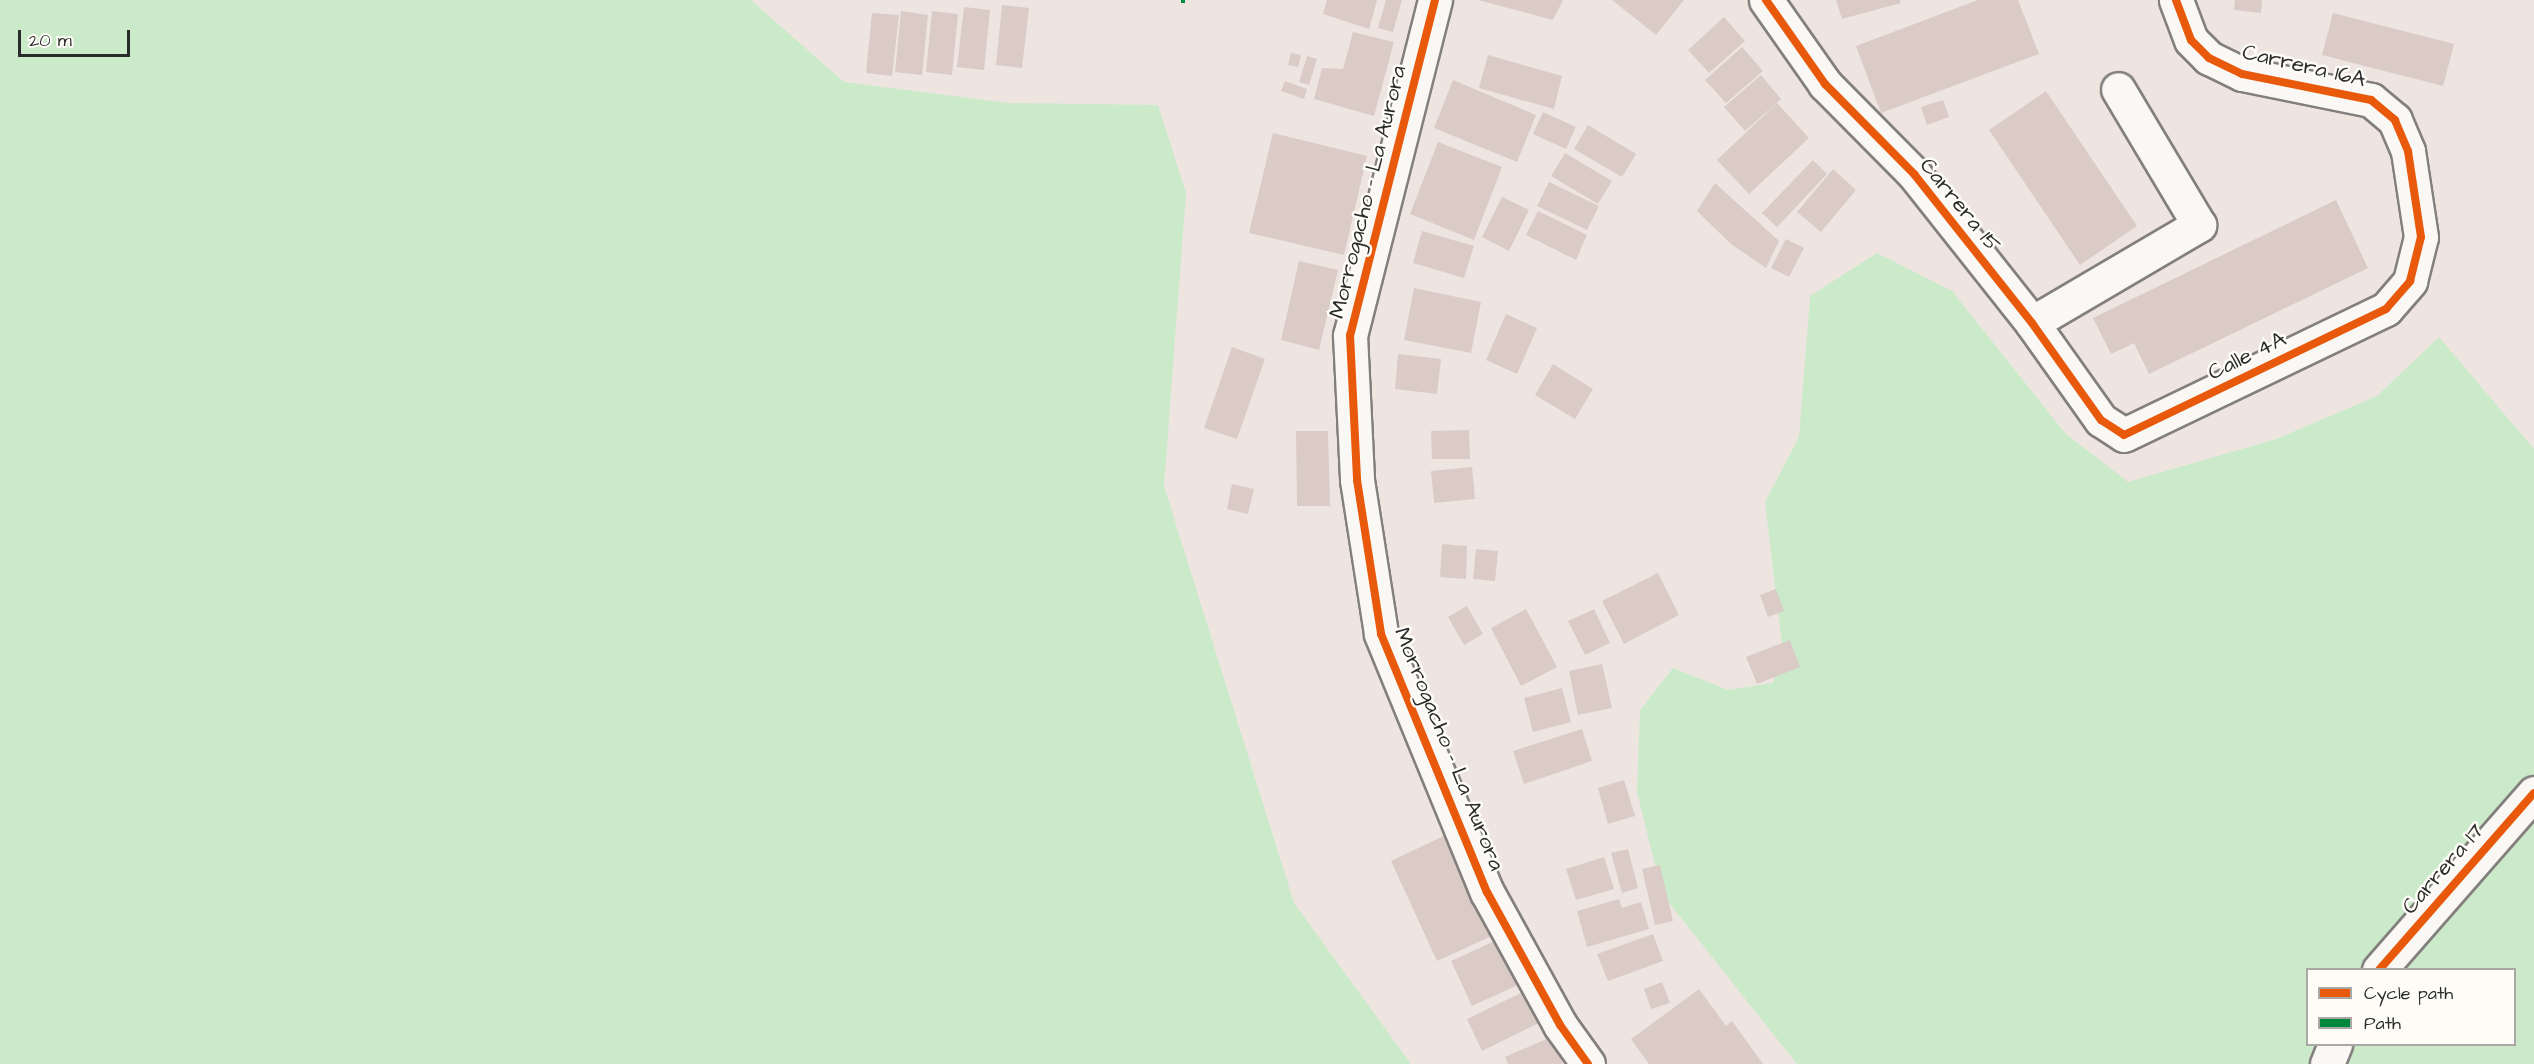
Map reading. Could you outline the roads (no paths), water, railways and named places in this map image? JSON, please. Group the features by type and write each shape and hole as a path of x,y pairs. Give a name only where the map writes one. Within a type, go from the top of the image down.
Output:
{"street":[{"name":"Morrogacho - La Aurora","path":"1435,0 1350,335 1357,480 1380,634 1487,892 1560,1025 1588,1064"},
{"name":"Carrera 15","path":"1766,0 1825,84 1914,174 2032,323 2101,420 2124,435"},
{"name":"Carrera 16A","path":"2176,0 2192,40 2209,58 2242,74 2371,100 2396,120 2408,151 2421,237 2410,281 2386,309"},
{"path":"2032,323 2199,225 2118,89"},
{"name":"Calle 4A","path":"2124,435 2386,309"},
{"name":"Carrera 17","path":"2380,968 2534,793"},
{"path":"2327,1064 2335,1046"}]}
